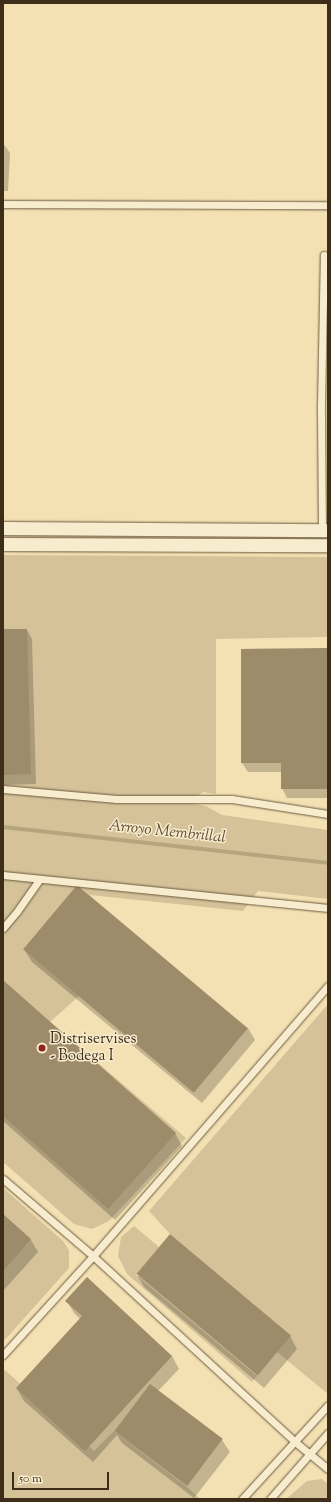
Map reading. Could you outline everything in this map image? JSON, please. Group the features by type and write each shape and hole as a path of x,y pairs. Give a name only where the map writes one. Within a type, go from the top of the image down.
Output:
{"street":[{"path":"3,528 325,530"},
{"path":"3,544 328,545"}],"lane":[{"path":"3,204 328,205"},
{"path":"324,255 321,405 325,530"},
{"path":"3,789 116,799 232,799 328,814"},
{"path":"3,875 328,908"},
{"path":"3,928 40,879"},
{"path":"3,1355 93,1256 328,986"},
{"path":"3,1179 93,1256 294,1441 328,1469"},
{"path":"242,1499 328,1405"},
{"path":"270,1499 328,1433"}],"shaded area":[{"path":"3,555 328,557 328,637 216,639 216,794 203,792 188,803 206,806 222,815 328,830 328,899 258,891 243,911 90,895 77,885 23,949 79,996 50,1022 186,1138 109,1221 92,1229 74,1224 3,1162"},
{"path":"328,1004 328,1394 277,1352 290,1335 170,1234 149,1211"},
{"path":"3,1188 63,1241 69,1250 69,1268 3,1342"},
{"path":"134,1226 159,1247 136,1275 257,1376 252,1382 127,1274 118,1256 121,1237"},
{"path":"5,1370 94,1451 114,1431 187,1487 200,1499 3,1499 3,1372"},
{"path":"322,1479 328,1484 328,1499 286,1499 307,1481"}],"building":[{"path":"3,629 27,629 31,774 3,775"},
{"path":"328,648 328,789 281,789 281,763 241,763 241,649"},
{"path":"77,885 248,1028 194,1093 23,949"},
{"name":"Distriservises - Bodega I","path":"3,980 176,1133 108,1209 3,1116"},
{"path":"3,1214 31,1239 3,1271"},
{"path":"170,1234 291,1336 258,1375 137,1274"},
{"path":"87,1277 172,1356 85,1451 16,1388 82,1316 65,1301"},
{"path":"150,1384 223,1439 187,1486 114,1431"}],"waterway":[{"name":"Arroyo Membrillal","path":"3,827 328,863"}],"place":[{"name":"Distriservises - Bodega I","path":"42,1048"}]}
